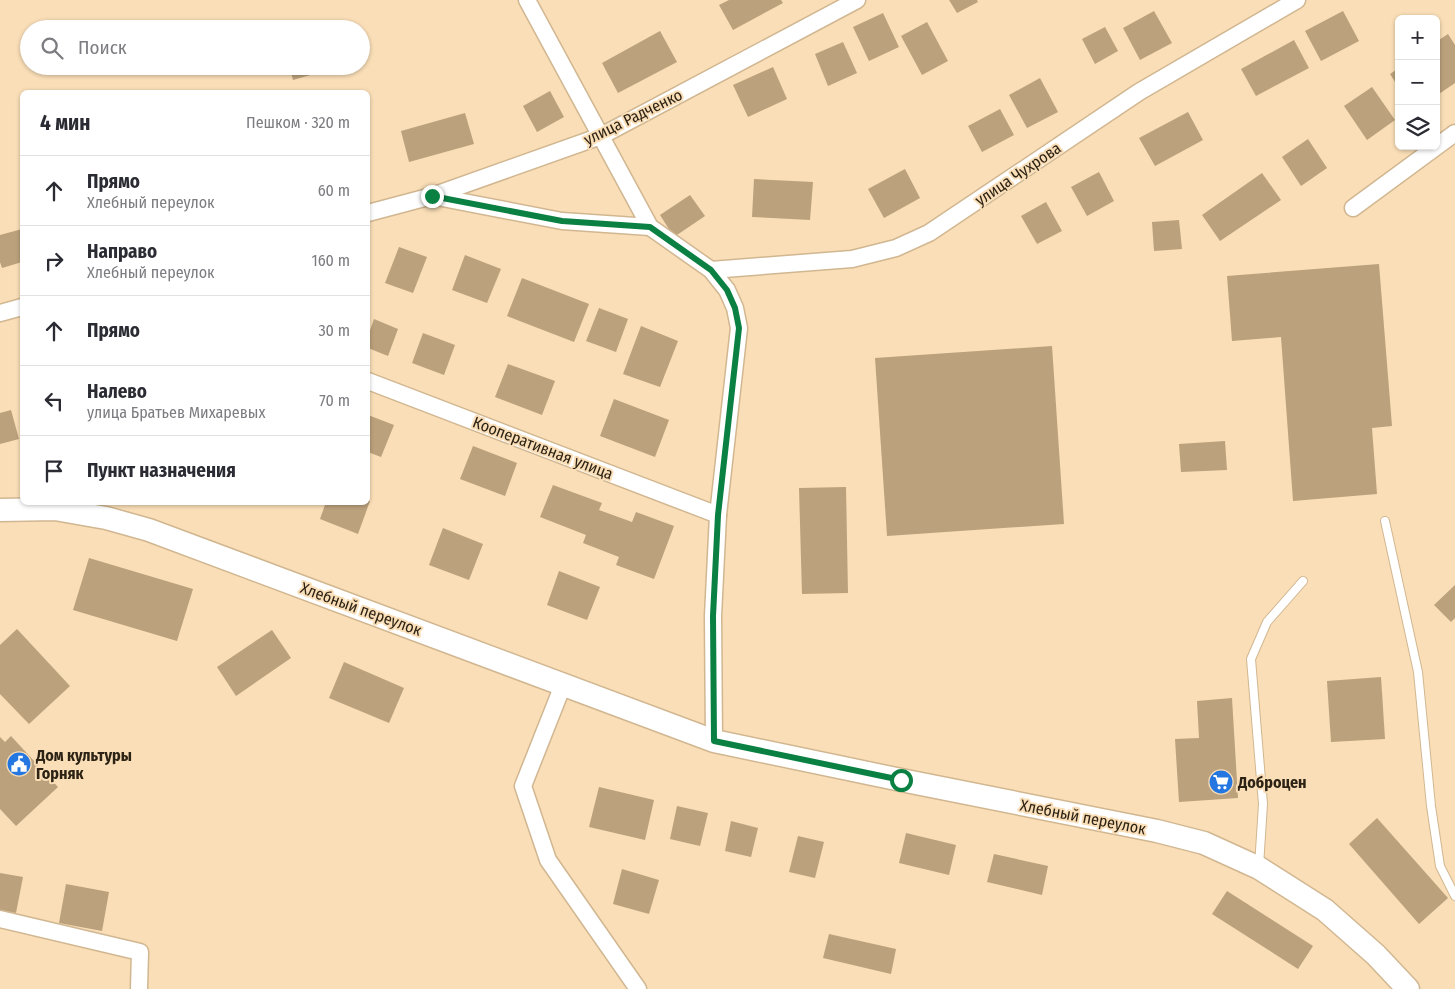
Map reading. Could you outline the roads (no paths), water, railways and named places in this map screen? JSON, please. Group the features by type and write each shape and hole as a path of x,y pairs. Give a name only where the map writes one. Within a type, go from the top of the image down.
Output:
{"street":[{"path":"527,0 650,227 711,270 727,290 735,308 739,328 718,515 713,616 714,741"},
{"name":"улица Радченко","path":"370,212 432,196 601,136 857,0"},
{"name":"улица Чухрова","path":"711,270 852,259 896,248 921,237 1140,92 1297,0"},
{"path":"1353,208 1455,133"},
{"path":"432,196 562,221 650,227"},
{"path":"0,313 20,308"},
{"name":"Кооперативная улица","path":"370,382 718,515"},
{"name":"Хлебный переулок","path":"0,510 55,509 106,518 148,530 714,741 1156,831 1204,844 1259,868 1325,910 1376,955 1408,989"},
{"path":"563,685 523,786 548,860 638,989"},
{"path":"0,919 140,952 139,989"}],"lane":[{"path":"1385,521 1418,672 1431,806 1440,866 1455,896"},
{"path":"1259,868 1263,804 1250,658 1267,622 1303,581"}],"place":[{"name":"Дом культуры Горняк","path":"19,764"},
{"name":"Доброцен","path":"1221,782"}]}
